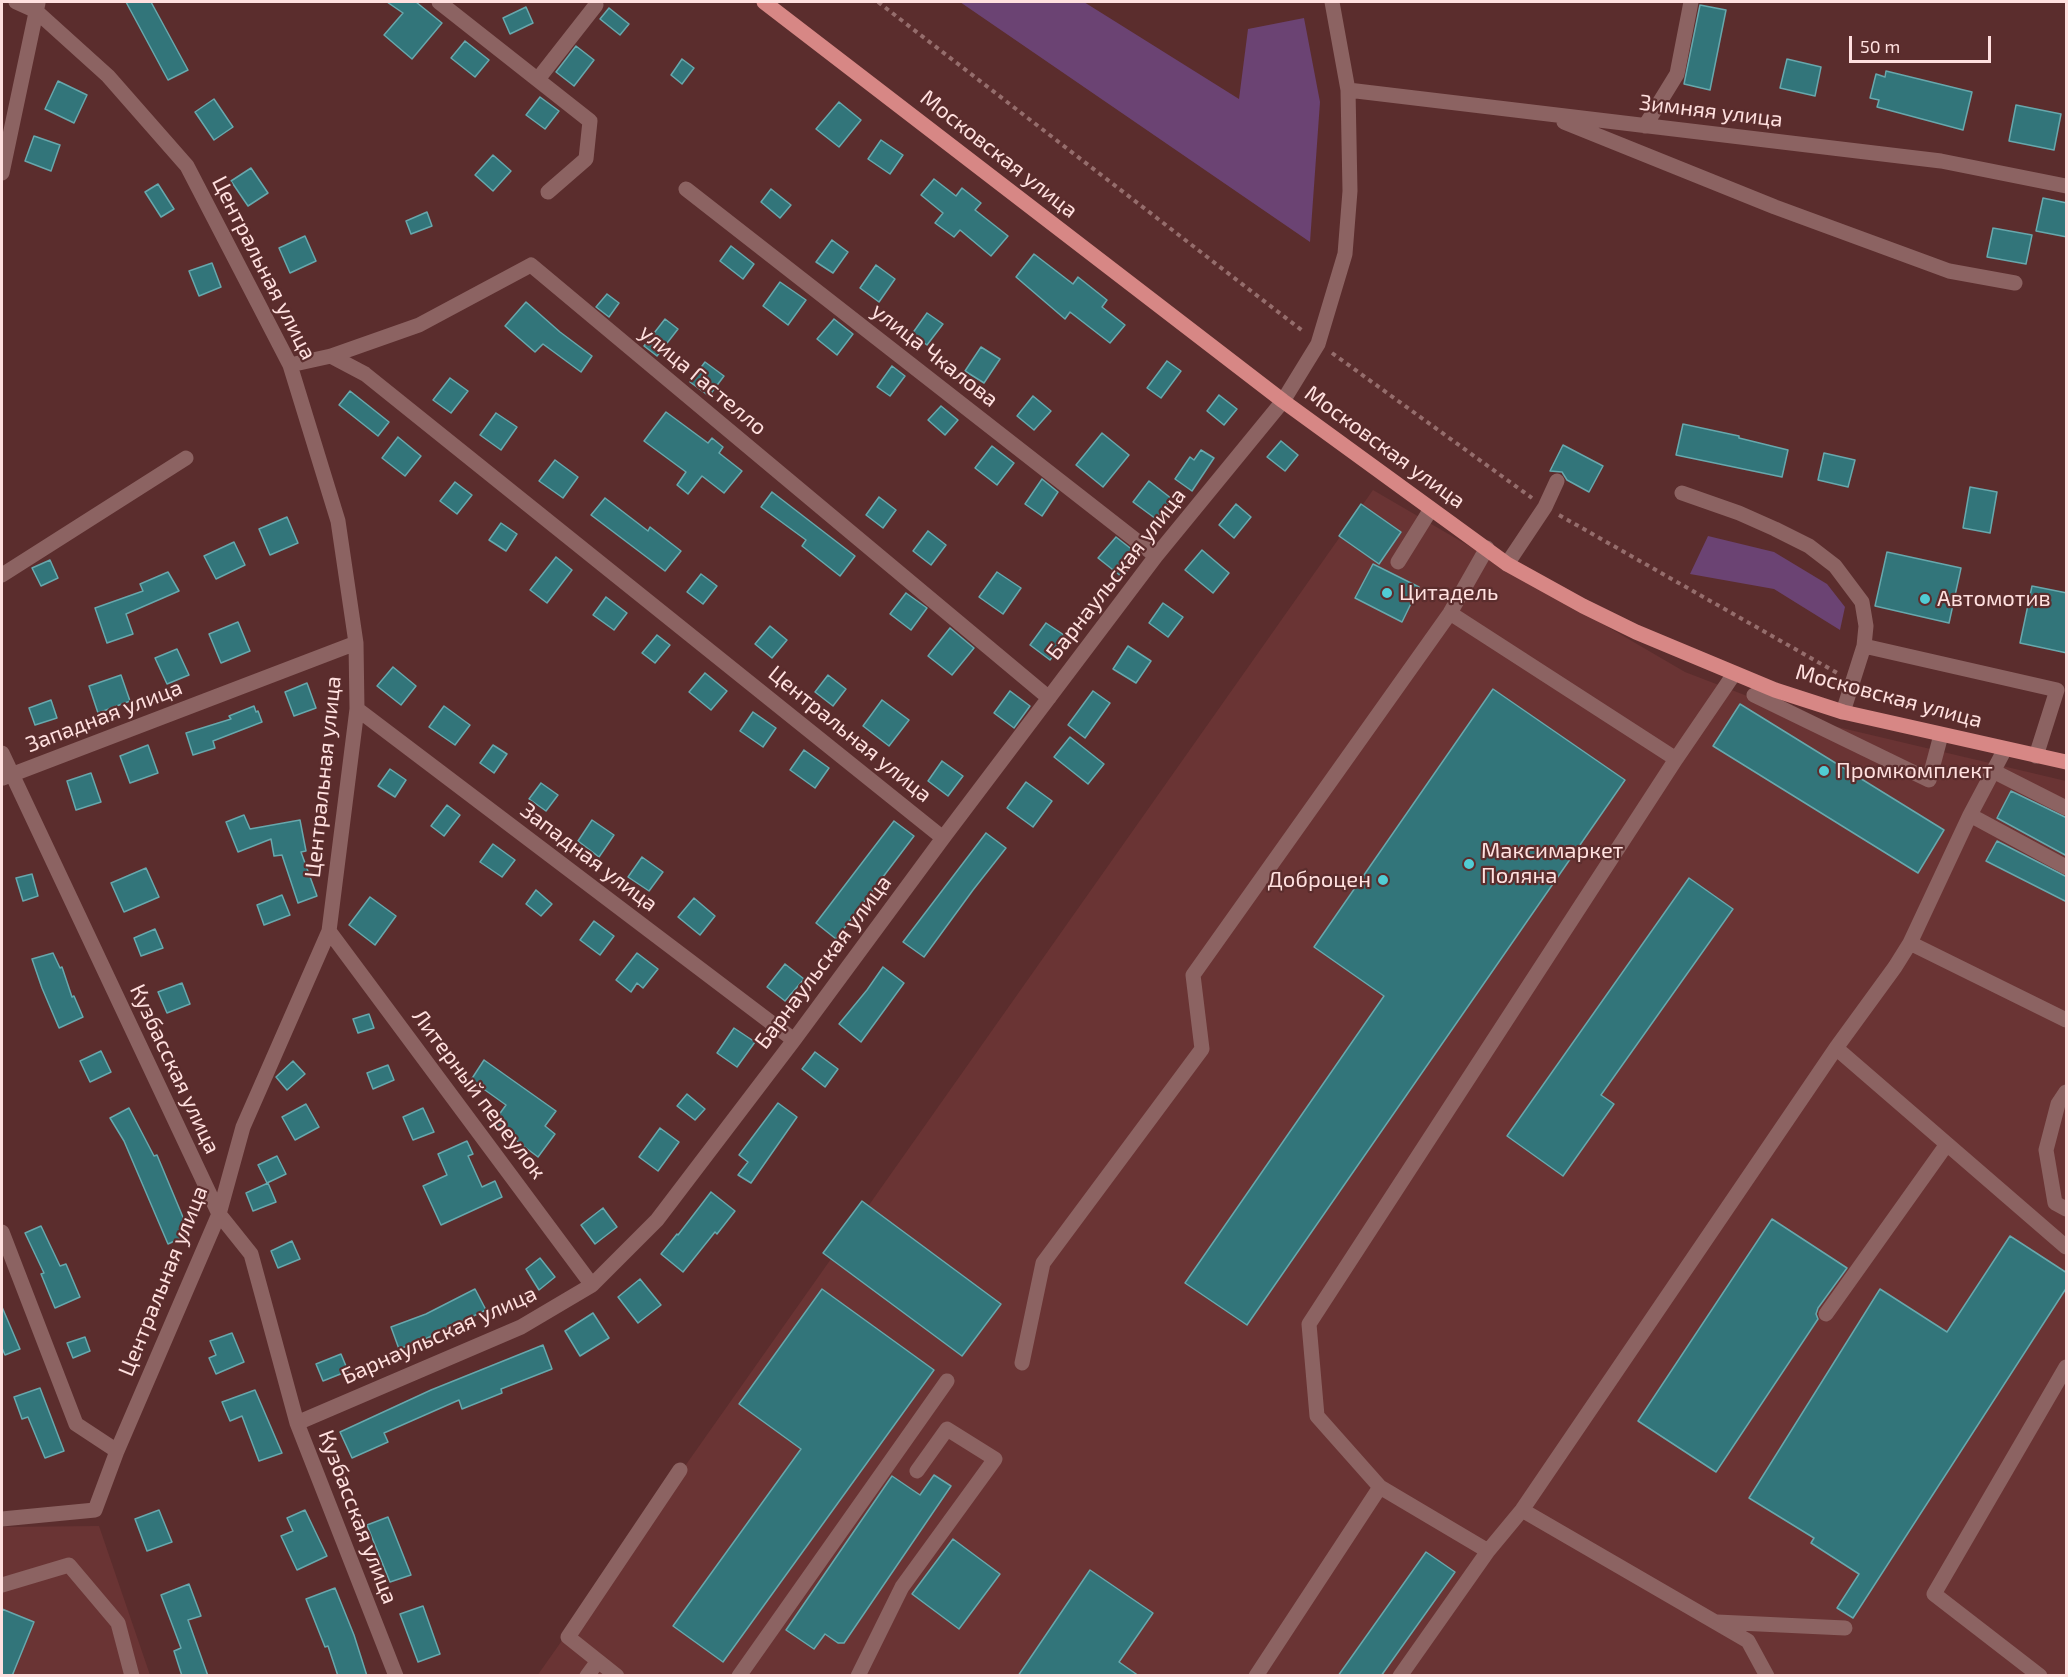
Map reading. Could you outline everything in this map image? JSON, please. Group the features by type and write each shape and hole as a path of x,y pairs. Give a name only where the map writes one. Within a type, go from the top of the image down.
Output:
{"main road":[{"name":"Московская улица","path":"764,2 1283,401 1507,564 1636,632 1775,690 1843,712 2067,762"}],"street":[{"name":"Центральная улица","path":"2,1519 95,1510 117,1451 219,1214 243,1127 329,931 357,709 356,644 338,521 290,365 187,166 108,76 37,7 16,2"},
{"path":"440,2 590,121 586,159 548,192"},
{"name":"Барнаульская улица","path":"297,1423 520,1327 592,1285 657,1220 1156,556 1283,401 1318,344 1345,254 1350,191 1348,90 1332,2"},
{"path":"1645,126 1677,74 1691,2"},
{"path":"538,79 596,5"},
{"path":"2,173 37,7"},
{"name":"Зимняя улица","path":"1348,90 1941,161 2067,186"},
{"path":"1548,115 1775,207 1949,272 2015,283"},
{"name":"улица Чкалова","path":"686,189 1156,556"},
{"name":"улица Гастелло","path":"290,365 331,356 419,325 531,265 1049,698"},
{"name":"Центральная улица","path":"331,356 364,374 943,838"},
{"path":"2,575 186,458"},
{"path":"1507,564 1545,507 1557,481"},
{"path":"1682,493 1739,513 1809,546 1835,566 1862,602 1866,626 1864,646 1843,712"},
{"path":"1398,562 1431,509"},
{"path":"1022,1363 1043,1263 1202,1048 1193,975 1450,613 1486,548"},
{"path":"1450,613 1676,759"},
{"name":"Западная улица","path":"6,777 356,644"},
{"path":"1864,646 2056,690 2036,756"},
{"path":"1488,1551 1380,1487 1317,1416 1309,1324 1676,759 1734,674"},
{"path":"1754,695 1929,780 1941,735"},
{"name":"Западная улица","path":"357,709 794,1040"},
{"path":"1400,1676 1488,1551 1522,1510 1836,1048 1895,967 1910,943 1970,815 2005,749"},
{"name":"Кузбасская улица","path":"2,753 6,777 219,1214 251,1254 297,1423 396,1676"},
{"path":"1993,771 2067,808"},
{"path":"1970,815 2067,867"},
{"name":"Литерный переулок","path":"329,931 592,1285"},
{"path":"1910,943 2067,1020"},
{"path":"1836,1048 2067,1247"},
{"path":"2067,1092 2058,1104 2046,1150 2055,1203 2067,1209"},
{"path":"1826,1314 1947,1144"},
{"path":"2,1232 75,1424 117,1451"},
{"path":"2040,1676 1934,1594 2067,1367"},
{"path":"739,1676 947,1381"},
{"path":"858,1676 902,1587 995,1459 947,1429 917,1471"},
{"path":"617,1676 568,1637 680,1470"},
{"path":"1256,1676 1380,1487"},
{"path":"1522,1510 1748,1641 1767,1676"},
{"path":"2,1585 69,1565 117,1623 132,1676"},
{"path":"1714,1622 1845,1628"},
{"path":"587,1676 598,1660"}],"path":[{"path":"878,2 1318,344 1545,507 1849,680"}],"shaded area":[{"path":"960,2 1084,2 1239,99 1248,29 1304,18 1320,102 1310,242"},
{"path":"1373,490 1685,672 1812,721 2066,781 2066,1675 537,1676"},
{"path":"1708,536 1774,552 1827,584 1845,607 1840,630 1774,589 1690,574"},
{"path":"99,1526 150,1675 2,1675 2,1527"}],"building":[{"path":"126,2 151,2 188,70 168,80"},
{"path":"387,2 416,2 442,23 412,59 384,35 403,13"},
{"path":"1700,5 1726,10 1710,90 1684,84"},
{"path":"526,7 533,23 510,34 503,18"},
{"path":"609,8 629,24 620,35 600,19"},
{"path":"465,41 489,60 475,77 451,58"},
{"path":"576,46 594,60 574,86 556,72"},
{"path":"682,59 694,68 682,84 671,75"},
{"path":"1787,59 1821,67 1815,96 1780,88"},
{"path":"1886,71 1972,92 1963,130 1877,107 1879,100 1870,98 1876,74 1885,77"},
{"path":"58,81 87,95 74,123 45,109"},
{"path":"540,97 559,111 545,129 526,115"},
{"path":"214,99 233,127 214,140 195,112"},
{"path":"839,102 861,120 839,147 816,129"},
{"path":"2016,105 2061,114 2054,150 2009,141"},
{"path":"34,136 60,145 51,171 25,161"},
{"path":"881,140 903,155 890,174 868,159"},
{"path":"493,155 511,171 493,191 475,175"},
{"path":"251,168 268,193 248,206 231,181"},
{"path":"934,179 956,196 962,188 981,203 975,210 1008,236 991,256 960,230 954,237 935,223 943,213 921,195"},
{"path":"158,184 174,209 161,217 145,192"},
{"path":"771,189 791,205 780,218 761,202"},
{"path":"2043,198 2067,203 2067,237 2036,231"},
{"path":"427,212 432,226 411,234 406,221"},
{"path":"1993,228 2032,235 2026,264 1987,257"},
{"path":"305,236 316,261 290,273 279,248"},
{"path":"832,240 848,252 833,273 816,262"},
{"path":"731,246 754,264 743,279 720,261"},
{"path":"1034,254 1073,284 1078,277 1107,300 1102,307 1125,325 1110,343 1070,312 1065,319 1016,277"},
{"path":"212,263 221,287 199,296 189,271"},
{"path":"876,265 895,279 879,302 860,288"},
{"path":"780,282 806,300 788,325 763,306"},
{"path":"607,294 619,303 609,317 596,307"},
{"path":"526,302 592,356 581,372 543,344 535,352 505,326"},
{"path":"927,313 943,324 927,345 912,334"},
{"path":"665,319 678,329 657,356 644,346"},
{"path":"834,319 853,334 837,355 817,339"},
{"path":"981,347 1000,359 984,383 965,371"},
{"path":"1167,361 1181,371 1161,398 1147,388"},
{"path":"705,362 724,376 709,396 690,382"},
{"path":"892,366 905,376 890,396 877,387"},
{"path":"450,378 468,391 451,413 433,400"},
{"path":"350,391 389,422 378,436 339,405"},
{"path":"1219,395 1237,409 1224,425 1207,411"},
{"path":"1033,396 1051,411 1034,430 1017,416"},
{"path":"941,406 958,420 945,435 928,420"},
{"path":"666,412 708,443 712,438 723,447 719,453 742,471 724,493 702,476 688,494 677,485 686,472 644,441"},
{"path":"496,413 517,427 501,450 480,435"},
{"path":"1683,424 1739,436 1739,438 1788,450 1782,477 1676,455"},
{"path":"1102,433 1129,455 1103,487 1076,465"},
{"path":"398,437 421,456 405,476 382,458"},
{"path":"1281,441 1298,455 1285,471 1267,457"},
{"path":"1563,445 1603,466 1589,492 1567,480 1562,472 1550,471"},
{"path":"992,446 1014,463 997,485 975,468"},
{"path":"1201,450 1214,458 1192,491 1175,479 1190,457 1194,460"},
{"path":"1824,453 1855,460 1848,487 1818,480"},
{"path":"555,460 578,477 563,498 539,481"},
{"path":"1042,479 1058,492 1042,516 1025,504"},
{"path":"1149,481 1172,499 1156,519 1133,502"},
{"path":"455,482 472,495 457,514 440,501"},
{"path":"1970,487 1997,492 1990,533 1963,528"},
{"path":"772,492 855,556 840,576 802,546 806,540 761,507"},
{"path":"879,497 896,510 883,528 866,515"},
{"path":"605,498 648,531 650,527 681,551 665,571 591,515"},
{"path":"1236,504 1251,517 1234,538 1219,525"},
{"path":"1361,504 1401,532 1379,564 1339,536"},
{"path":"287,517 298,543 270,555 259,529"},
{"path":"501,523 517,534 506,551 489,540"},
{"path":"928,531 946,545 931,565 913,551"},
{"path":"1116,537 1139,555 1122,577 1098,558"},
{"path":"234,542 245,565 216,579 204,556"},
{"path":"1202,550 1229,573 1213,593 1185,570"},
{"path":"1887,552 1961,568 1949,623 1875,606"},
{"path":"556,557 572,570 547,603 530,590"},
{"path":"50,560 58,578 41,586 32,568"},
{"name":"Цитадель","path":"1373,564 1419,587 1402,622 1355,598"},
{"path":"168,572 179,591 126,614 133,634 107,643 95,608 143,591 140,584"},
{"path":"997,572 1021,588 1003,614 979,597"},
{"path":"701,574 717,586 703,604 687,592"},
{"path":"2032,586 2067,593 2067,653 2020,643"},
{"path":"906,593 927,608 911,630 890,614"},
{"path":"606,597 627,613 614,630 593,615"},
{"path":"1163,603 1183,617 1168,637 1149,623"},
{"path":"238,622 250,651 221,663 209,634"},
{"path":"1046,623 1067,637 1050,660 1030,645"},
{"path":"770,626 787,640 772,658 755,644"},
{"path":"950,628 974,648 952,675 928,656"},
{"path":"657,635 670,645 655,663 642,653"},
{"path":"1128,646 1151,661 1136,683 1113,669"},
{"path":"177,649 189,675 167,684 155,658"},
{"path":"393,667 416,686 401,705 377,686"},
{"path":"705,673 727,691 711,710 689,692"},
{"path":"121,675 130,701 98,713 89,686"},
{"path":"828,675 846,689 833,706 815,692"},
{"path":"307,683 316,708 294,716 285,692"},
{"name":"Максимаркет Поляна","path":"1493,689 1625,780 1247,1325 1185,1283 1384,996 1314,947"},
{"path":"1010,691 1030,706 1014,728 994,713"},
{"path":"1093,691 1110,703 1085,738 1068,725"},
{"path":"51,700 57,718 35,725 29,708"},
{"path":"882,700 909,720 889,746 863,726"},
{"path":"1740,704 1944,830 1918,873 1713,746"},
{"path":"254,706 262,722 213,741 215,748 193,755 186,733 231,719 229,716"},
{"path":"444,706 470,725 455,745 429,727"},
{"path":"753,712 776,728 763,747 740,731"},
{"path":"1070,737 1104,764 1088,784 1054,757"},
{"path":"148,745 158,773 130,783 120,756"},
{"path":"493,745 507,754 494,773 480,763"},
{"path":"804,750 829,768 815,788 790,770"},
{"path":"942,761 963,776 948,796 928,781"},
{"path":"390,769 406,780 395,797 378,786"},
{"path":"91,773 101,802 76,810 67,781"},
{"path":"1026,782 1052,801 1033,827 1007,808"},
{"path":"541,783 558,795 546,811 529,799"},
{"path":"2011,791 2067,818 2067,856 1997,818"},
{"path":"447,805 460,815 444,836 431,826"},
{"path":"244,815 250,829 300,820 306,851 301,852 317,896 298,903 282,855 274,856 271,839 238,852 226,822"},
{"path":"592,820 614,835 599,857 578,841"},
{"path":"894,821 914,836 836,939 816,923"},
{"path":"986,833 1006,848 924,957 903,942"},
{"path":"1997,841 2067,877 2067,902 1986,861"},
{"path":"493,844 515,860 502,877 480,862"},
{"path":"642,857 663,872 649,891 628,877"},
{"path":"146,868 159,897 124,912 111,883"},
{"path":"32,874 38,896 23,901 16,878"},
{"path":"1689,878 1733,909 1601,1095 1614,1104 1563,1176 1507,1136"},
{"path":"536,890 552,904 541,916 526,904"},
{"path":"282,895 290,915 264,925 257,905"},
{"path":"370,897 396,916 375,945 349,925"},
{"path":"694,898 715,916 700,935 678,917"},
{"path":"594,921 614,936 600,955 580,940"},
{"path":"155,929 163,948 141,956 134,938"},
{"path":"53,953 60,968 62,967 72,997 74,996 83,1017 59,1028 32,959"},
{"path":"637,953 658,969 643,988 637,983 631,992 616,980"},
{"path":"785,964 804,979 785,1001 767,987"},
{"path":"883,967 904,983 861,1042 839,1024"},
{"path":"182,983 190,1004 167,1013 158,992"},
{"path":"369,1014 374,1028 358,1033 353,1019"},
{"path":"734,1028 755,1042 737,1067 717,1053"},
{"path":"101,1051 111,1072 90,1082 80,1061"},
{"path":"815,1052 838,1069 825,1087 802,1069"},
{"path":"484,1060 556,1111 545,1126 555,1134 538,1157 493,1123 506,1105 471,1080"},
{"path":"293,1061 305,1074 287,1090 276,1077"},
{"path":"388,1065 394,1080 373,1089 367,1073"},
{"path":"687,1094 705,1109 695,1120 677,1106"},
{"path":"778,1103 797,1117 751,1183 738,1175 748,1162 739,1155"},
{"path":"306,1104 319,1127 295,1140 282,1117"},
{"path":"129,1108 154,1156 157,1155 190,1234 168,1244 124,1141 110,1118"},
{"path":"423,1108 434,1132 413,1140 403,1117"},
{"path":"660,1128 679,1142 658,1171 639,1157"},
{"path":"467,1141 473,1154 468,1156 482,1187 495,1181 502,1197 441,1225 423,1186 447,1175 438,1154"},
{"path":"277,1156 286,1174 267,1183 258,1165"},
{"path":"268,1183 276,1202 253,1211 246,1193"},
{"path":"711,1192 735,1211 683,1272 661,1254"},
{"path":"862,1201 1001,1304 962,1356 823,1253"},
{"path":"603,1208 617,1227 595,1244 581,1225"},
{"path":"1772,1219 1847,1268 1818,1308 1816,1314 1818,1319 1716,1472 1638,1421"},
{"path":"41,1226 60,1266 66,1264 80,1297 55,1308 41,1274 44,1273 25,1233"},
{"path":"2010,1236 2067,1273 2067,1287 1853,1618 1837,1608 1859,1574 1811,1543 1814,1538 1749,1498 1880,1289 1947,1332"},
{"path":"292,1241 300,1259 278,1268 271,1251"},
{"path":"540,1258 555,1277 539,1290 526,1269"},
{"path":"640,1279 661,1305 638,1323 618,1297"},
{"path":"475,1289 486,1310 399,1349 391,1327 426,1314"},
{"path":"822,1289 934,1370 723,1662 673,1626 801,1449 739,1404"},
{"path":"2,1307 20,1349 5,1355 2,1348"},
{"path":"593,1313 609,1338 580,1356 565,1331"},
{"path":"232,1333 244,1362 216,1374 209,1358 216,1355 210,1341"},
{"path":"85,1337 90,1351 73,1358 67,1343"},
{"path":"543,1345 552,1369 501,1389 502,1393 462,1409 459,1400 384,1433 388,1442 352,1458 340,1432 431,1390"},
{"path":"341,1354 348,1371 323,1381 316,1364"},
{"path":"40,1388 64,1451 45,1458 28,1417 22,1419 14,1397"},
{"path":"255,1390 282,1453 259,1461 242,1416 230,1421 222,1402"},
{"path":"934,1475 951,1486 844,1643 838,1643 825,1634 814,1649 786,1630 892,1476 920,1495"},
{"path":"159,1510 172,1542 147,1551 135,1519"},
{"path":"305,1510 327,1556 297,1570 281,1536 293,1531 287,1518"},
{"path":"388,1517 411,1575 390,1582 367,1525"},
{"path":"953,1539 1000,1574 959,1629 912,1594"},
{"path":"1426,1552 1455,1572 1381,1676 1338,1676"},
{"path":"1090,1570 1153,1613 1119,1662 1139,1676 1018,1676"},
{"path":"189,1584 201,1616 188,1620 208,1676 182,1676 174,1651 181,1648 161,1595"},
{"path":"335,1588 367,1676 338,1676 328,1646 325,1647 306,1599"},
{"path":"423,1606 440,1654 418,1662 400,1614"},
{"path":"2,1609 34,1622 12,1676 2,1676"}],"place":[{"name":"Цитадель","path":"1387,593"},
{"name":"Автомотив","path":"1925,599"},
{"name":"Промкомплект","path":"1824,771"},
{"name":"Максимаркет Поляна","path":"1469,864"},
{"name":"Доброцен","path":"1383,880"}]}
